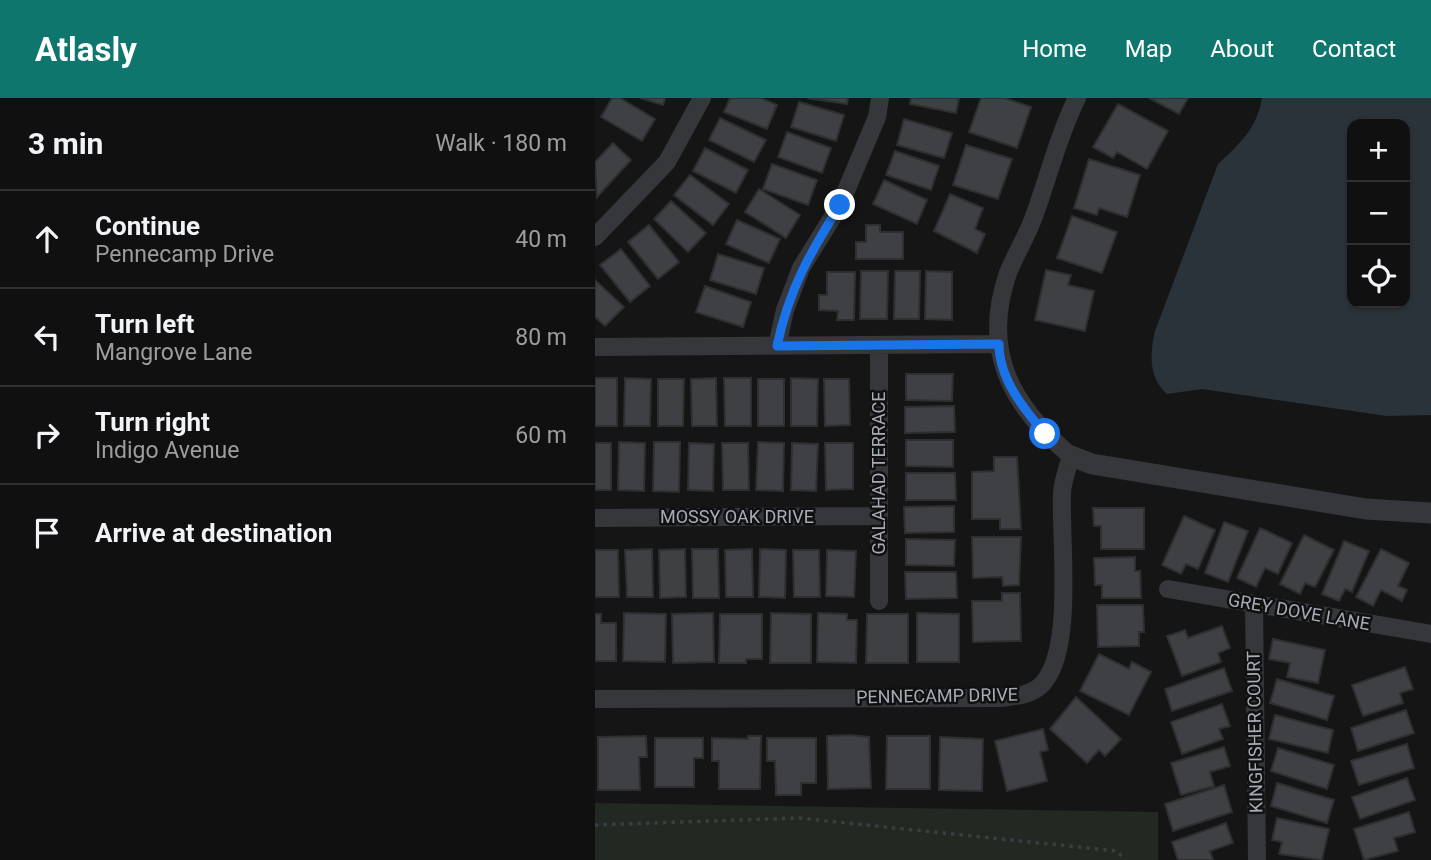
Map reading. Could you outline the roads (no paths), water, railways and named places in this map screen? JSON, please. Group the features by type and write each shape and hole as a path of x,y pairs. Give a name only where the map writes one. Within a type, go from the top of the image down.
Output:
{"street":[{"path":"596,233 667,162 702,98"},
{"path":"777,346 785,310 801,268 840,205 877,117 880,98"},
{"path":"1077,98 1027,237 1009,272 998,315 999,355 1017,401 1045,434 1071,456 1092,464 1366,509 1431,513"},
{"path":"595,347 999,344"},
{"name":"GALAHAD TERRACE","path":"879,345 879,601"},
{"name":"PENNECAMP DRIVE","path":"595,699 1024,695 1044,683 1055,661 1062,635 1062,489 1071,456"},
{"name":"MOSSY OAK DRIVE","path":"595,518 879,516"},
{"name":"GREY DOVE LANE","path":"1168,589 1431,634"},
{"name":"KINGFISHER COURT","path":"1254,604 1257,860"}]}
